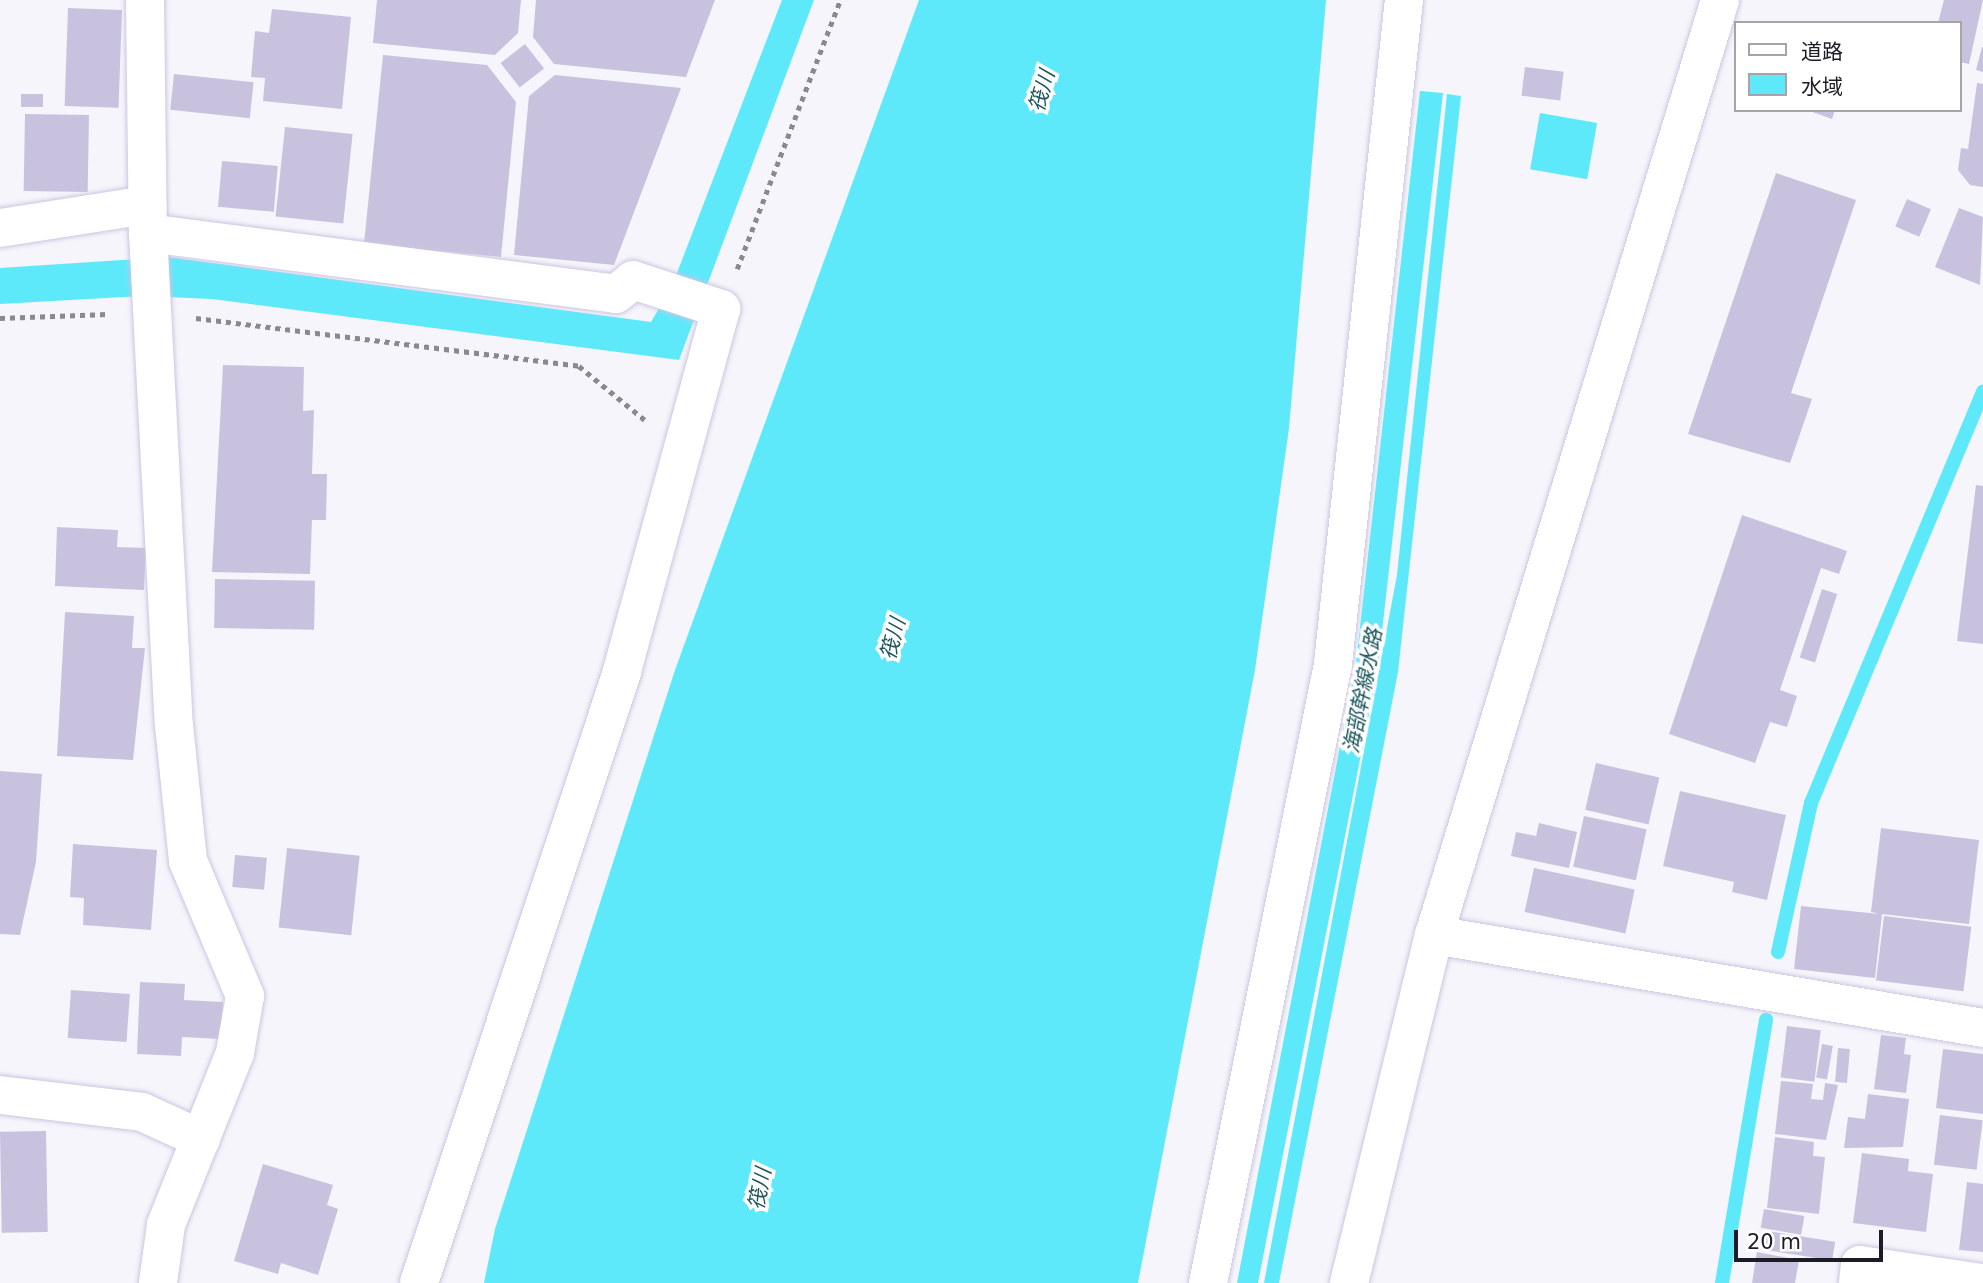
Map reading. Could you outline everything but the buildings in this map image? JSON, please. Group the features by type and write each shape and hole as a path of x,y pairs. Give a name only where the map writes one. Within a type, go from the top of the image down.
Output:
{"street":[{"path":"145,0 148,229 188,861 245,996 235,1053 166,1225 159,1283"},
{"path":"1208,1283 1332,664 1404,0"},
{"path":"1349,1283 1434,935 1720,0"},
{"path":"0,228 148,229 616,295 633,280 713,306 686,452 622,672 419,1283"},
{"path":"1434,935 1983,1028"},
{"path":"0,1095 142,1112 201,1139"},
{"path":"1858,1283 1860,1265 1982,1283"}],"path":[{"path":"713,306 840,0"},
{"path":"0,318 152,307 579,366 686,452"}],"water":[{"path":"782,0 814,0 679,360 212,299 142,296 0,304 0,268 168,257 651,322 672,286"},
{"name":"筏川","path":"919,0 1326,0 1289,428 1255,670 1138,1283 484,1283 495,1229 675,670"},
{"name":"海部幹線水路","path":"1420,91 1443,93 1378,667 1258,1283 1237,1283 1356,663"},
{"path":"1447,94 1461,96 1398,672 1279,1283 1264,1283 1397,575"},
{"path":"1540,113 1597,123 1587,179 1530,169"}],"waterway":[{"path":"1778,952 1811,803 1983,392"},
{"path":"1722,1283 1766,1020"}]}
